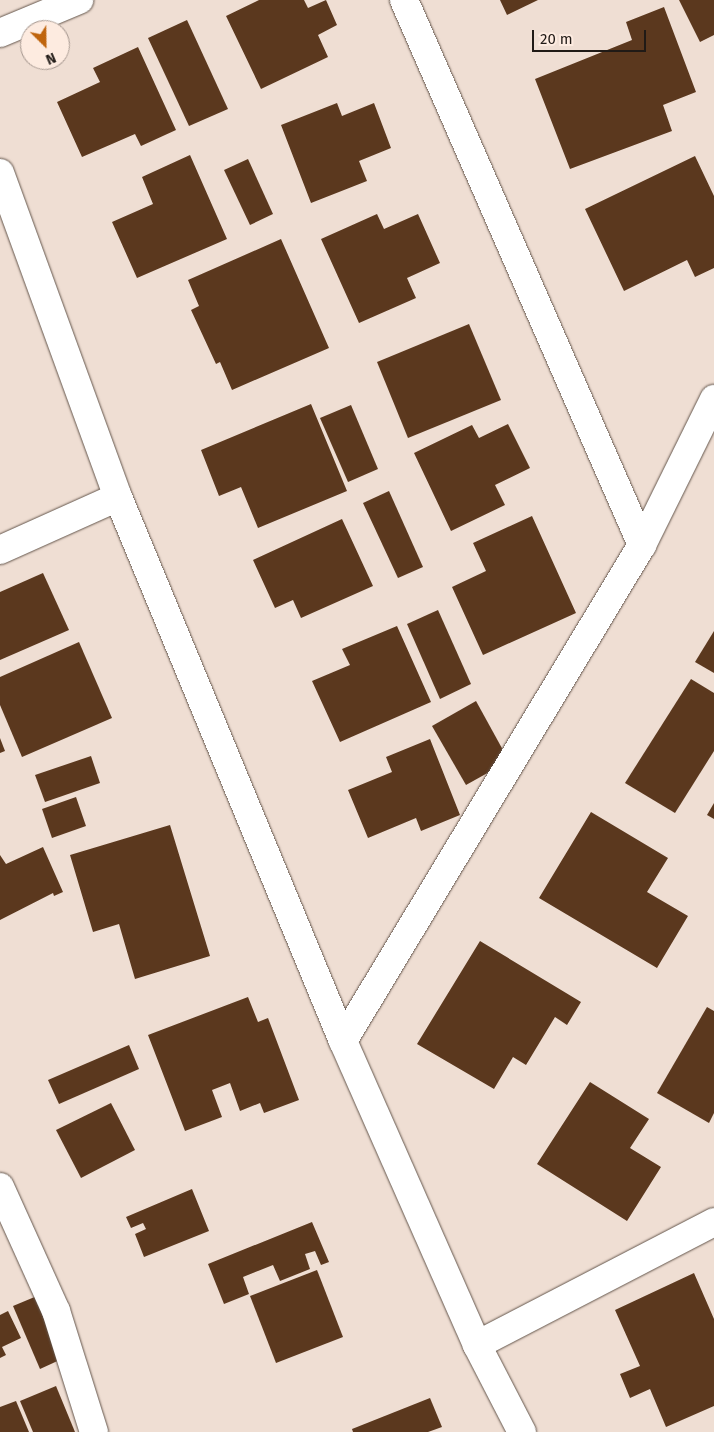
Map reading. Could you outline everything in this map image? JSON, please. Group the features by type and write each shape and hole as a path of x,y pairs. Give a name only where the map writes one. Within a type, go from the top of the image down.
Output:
{"street":[{"path":"0,33 79,0"},
{"path":"404,0 642,545"},
{"path":"0,173 118,497 343,1042 477,1345 522,1432"},
{"path":"343,1042 642,545 714,400"},
{"path":"0,550 118,497"},
{"path":"0,1187 56,1311 94,1432"},
{"path":"477,1345 714,1222"}],"building":[{"path":"259,0 304,0 308,8 326,0 337,25 318,35 328,57 261,89 226,16"},
{"path":"500,0 538,0 507,15"},
{"path":"679,0 714,0 714,35 700,42"},
{"path":"664,7 696,92 663,105 672,131 570,169 535,79 632,40 626,22"},
{"path":"187,20 228,109 189,126 148,38"},
{"path":"138,47 176,130 141,146 135,134 82,157 57,102 100,82 93,68"},
{"path":"337,103 342,116 374,103 391,148 359,161 367,181 311,203 281,125"},
{"path":"190,155 227,239 137,278 112,222 153,204 142,177"},
{"path":"695,156 714,196 714,268 695,277 687,260 624,291 585,209"},
{"path":"248,159 273,214 250,225 224,170"},
{"path":"377,214 384,229 418,214 440,263 407,278 416,298 359,323 321,239"},
{"path":"281,239 329,348 232,390 220,362 216,364 191,310 199,306 188,280"},
{"path":"469,324 501,400 408,438 377,362"},
{"path":"311,404 347,491 258,528 241,487 219,496 201,450"},
{"path":"351,405 378,469 348,482 320,418"},
{"path":"508,424 530,468 495,485 505,505 451,531 414,453 472,425 479,438"},
{"path":"389,491 423,567 398,578 363,503"},
{"path":"532,516 576,613 483,655 452,587 486,571 473,543"},
{"path":"342,519 373,586 301,618 293,600 275,608 253,560"},
{"path":"43,573 69,630 0,660 0,592"},
{"path":"438,610 471,684 440,699 407,624"},
{"path":"397,626 431,702 340,742 312,681 350,665 342,649"},
{"path":"714,631 714,673 695,662"},
{"path":"79,642 112,718 22,757 0,705 0,677"},
{"path":"691,679 714,693 714,751 675,813 625,783"},
{"path":"476,701 509,761 466,785 432,726"},
{"path":"0,738 5,751 0,753"},
{"path":"430,739 460,815 421,831 416,818 368,838 348,790 392,772 386,757"},
{"path":"91,756 100,783 45,802 35,775"},
{"path":"76,797 86,826 52,838 42,809"},
{"path":"714,803 714,819 707,815"},
{"path":"591,812 668,858 647,892 688,916 657,968 539,898"},
{"path":"170,825 210,956 135,979 119,924 93,932 70,855"},
{"path":"43,847 63,892 54,896 53,893 0,920 0,855 6,864"},
{"path":"480,941 581,1002 567,1025 555,1017 526,1065 513,1057 494,1089 417,1044"},
{"path":"248,997 258,1022 268,1018 299,1100 264,1113 260,1103 240,1111 230,1083 212,1090 222,1117 185,1131 148,1035"},
{"path":"707,1007 714,1011 714,1113 709,1123 657,1093"},
{"path":"129,1045 139,1069 59,1104 48,1080"},
{"path":"590,1082 649,1119 630,1148 661,1167 627,1221 537,1164"},
{"path":"111,1103 135,1150 81,1178 56,1130"},
{"path":"192,1189 209,1231 144,1257 135,1234 146,1229 143,1223 131,1228 126,1217"},
{"path":"312,1222 329,1262 321,1265 315,1251 305,1254 310,1269 280,1281 273,1265 243,1277 249,1294 224,1304 208,1264"},
{"path":"317,1270 343,1337 276,1363 250,1296"},
{"path":"694,1273 714,1319 714,1406 666,1427 650,1389 630,1398 620,1374 640,1366 615,1310"},
{"path":"37,1296 64,1358 40,1369 13,1306"},
{"path":"8,1311 21,1338 2,1347 6,1355 0,1358 0,1315"},
{"path":"56,1386 75,1432 33,1432 20,1401"},
{"path":"430,1398 442,1427 428,1432 353,1432 352,1429"},
{"path":"16,1401 29,1432 0,1432 0,1407"}]}
